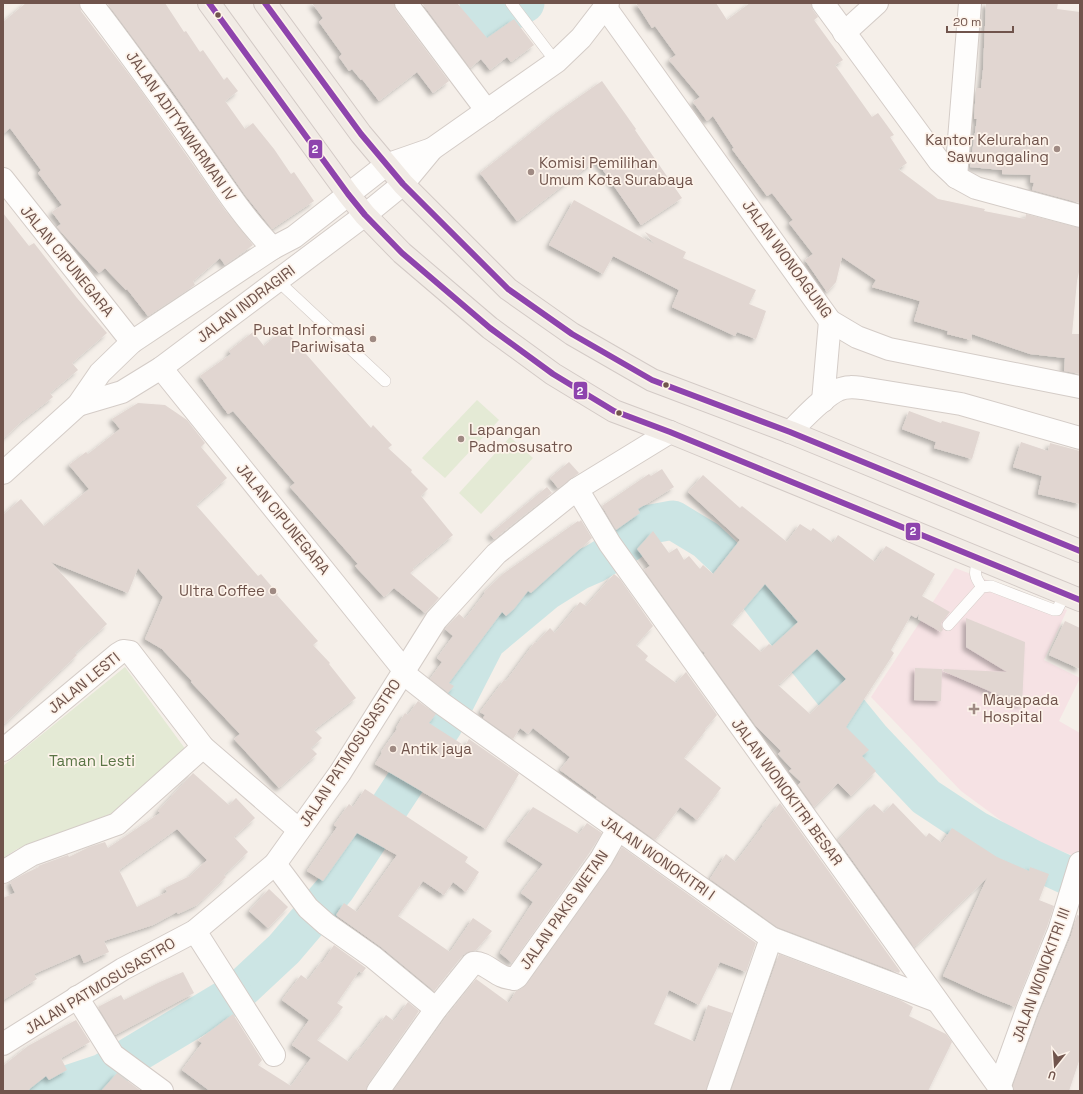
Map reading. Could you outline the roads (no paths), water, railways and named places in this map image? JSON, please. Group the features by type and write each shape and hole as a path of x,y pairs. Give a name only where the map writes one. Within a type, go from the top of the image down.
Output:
{"main road":[{"path":"209,3 348,194 365,215 402,253 490,328 553,374 614,411 670,432 1073,597"},
{"path":"265,3 360,134 403,184 508,289 572,334 652,380 790,432 1080,551"}],"street":[{"name":"JALAN ADITYAWARMAN IV","path":"91,3 123,45 239,208 273,248"},
{"path":"406,3 486,111"},
{"path":"823,3 939,161 956,177 976,188 1080,216"},
{"path":"844,32 877,3"},
{"path":"956,177 970,3"},
{"path":"432,149 556,62 581,38 606,5"},
{"name":"JALAN WONOAGUNG","path":"606,5 830,321 857,337 889,349 1080,386"},
{"name":"JALAN INDRAGIRI","path":"3,473 78,405 100,373 132,342 273,248 294,237 386,165 432,149"},
{"name":"JALAN INDRAGIRI","path":"78,405 122,392 161,368 365,215 403,184 432,149"},
{"name":"JALAN CIPUNEGARA","path":"5,186 132,342"},
{"path":"824,401 830,321"},
{"name":"JALAN CIPUNEGARA","path":"161,368 404,672"},
{"path":"790,432 837,390 848,387 962,404 1080,438"},
{"name":"JALAN PATMOSUSASTRO","path":"3,1044 123,969 195,931 275,864 340,773 436,620 496,554 577,490 670,432"},
{"name":"JALAN WONOKITRI BESAR","path":"577,490 610,544 1001,1089"},
{"name":"JALAN LESTI","path":"3,750 123,651 130,652 203,747 299,830"},
{"name":"JALAN WONOKITRI I","path":"404,672 441,703 771,938 937,1001"},
{"path":"3,872 31,855 117,824 203,747"},
{"name":"JALAN PAKIS WETAN","path":"378,1091 436,1009 473,963 475,962 480,964 502,976 514,979 517,977 601,859 618,829"},
{"path":"275,864 308,908 326,924 373,957 436,1009"},
{"name":"JALAN WONOKITRI III","path":"1001,1089 1027,1010 1059,932 1080,864"},
{"path":"195,931 274,1055"},
{"path":"718,1091 771,938"},
{"path":"77,997 113,1056 162,1091"}],"lane":[{"path":"511,3 556,62"},
{"path":"278,280 385,381"},
{"path":"978,558 975,578 987,586 1054,610 1057,610 1073,597"},
{"path":"948,625 987,586 1006,570"}],"waterway":[{"path":"479,3 492,22 525,3"},
{"path":"239,991 284,949 336,888 443,725 486,641 546,591 628,543 646,525 673,520 706,540 741,573 806,659 872,740 926,797 976,830 1034,860 1080,881"},
{"path":"49,1091 103,1073 233,995"}],"place":[{"name":"Kantor Kelurahan Sawunggaling","path":"1057,149"},
{"name":"Komisi Pemilihan Umum Kota Surabaya","path":"531,172"},
{"name":"Pusat Informasi Pariwisata","path":"373,339"},
{"name":"Lapangan Padmosusatro","path":"461,439"},
{"name":"Ultra Coffee","path":"273,591"},
{"name":"Mayapada Hospital","path":"974,709"},
{"name":"Antik jaya","path":"393,749"}],"park label":[{"name":"Taman Lesti","path":"92,761"}]}
